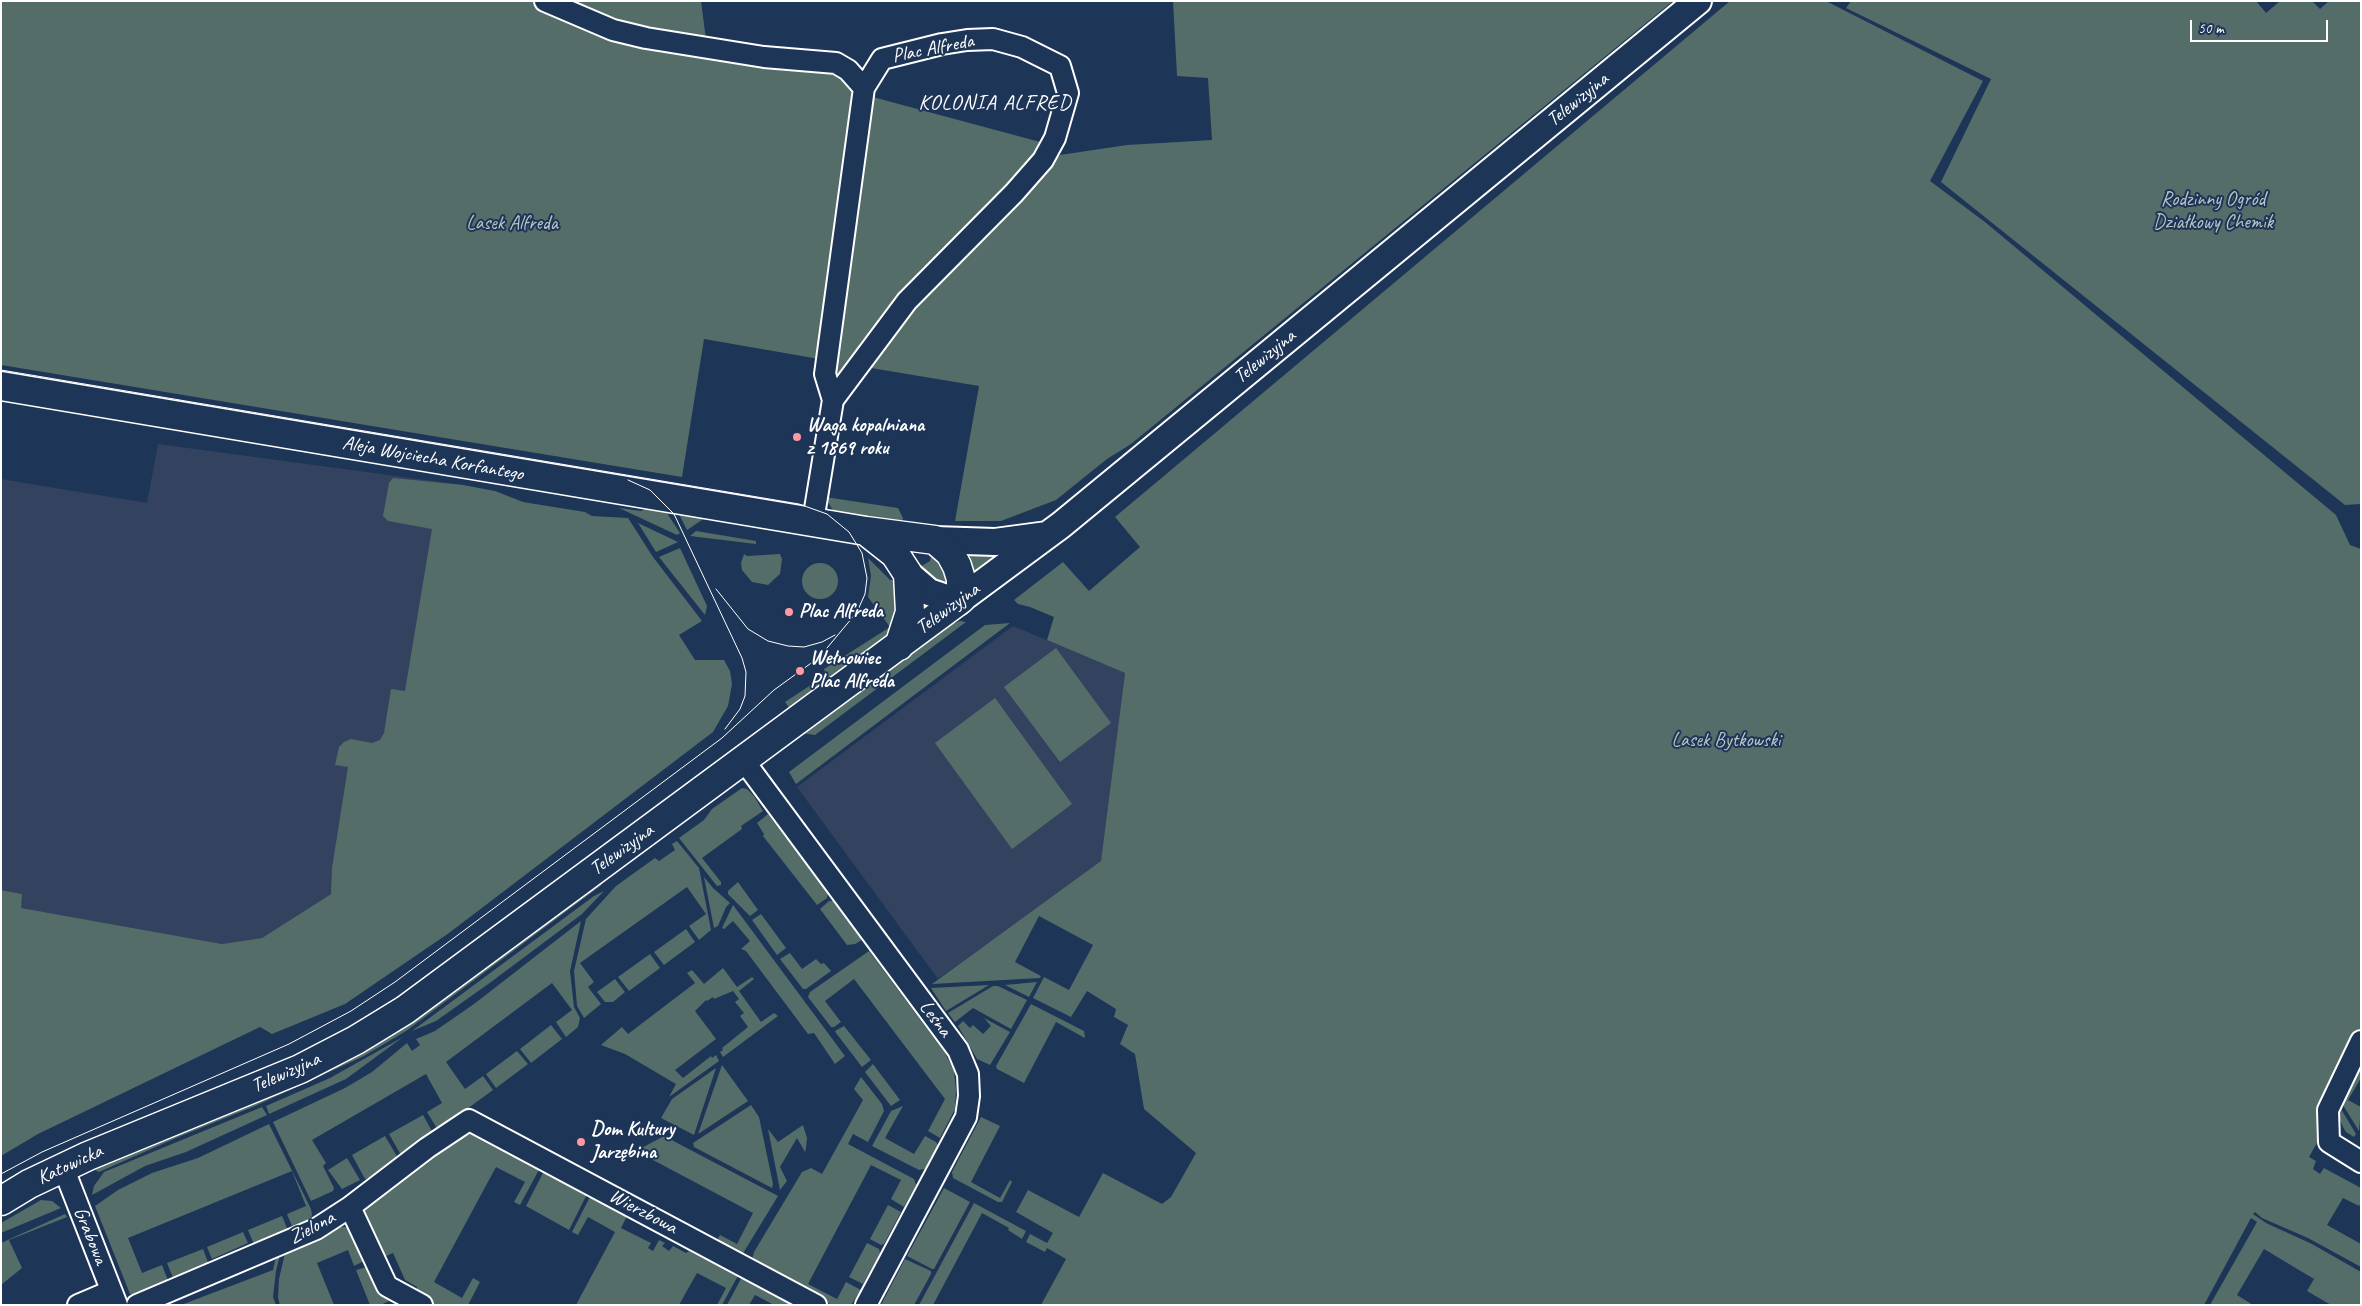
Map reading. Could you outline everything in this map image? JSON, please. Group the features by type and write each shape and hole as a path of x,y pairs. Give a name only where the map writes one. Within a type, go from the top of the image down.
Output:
{"main road":[{"name":"Aleja Wojciecha Korfantego","path":"1,386 866,531 935,540"},
{"name":"Aleja Wojciecha Korfantego","path":"866,531 895,554 908,574"},
{"path":"935,540 950,553 957,566 961,580 960,600"},
{"path":"899,646 910,612 908,574"},
{"name":"Telewizyjna","path":"142,1134 300,1068 356,1040 405,1010 960,600"},
{"name":"Katowicka","path":"1,1201 63,1168 142,1134"}],"street":[{"path":"545,1 613,30 646,38 764,57 836,63 848,70 864,88"},
{"name":"Telewizyjna","path":"960,600 1048,535 1698,1"},
{"name":"Plac Alfreda","path":"812,521 833,400 825,374 864,88 882,59 942,44 992,39 1022,47 1060,66 1068,93 1055,138 1043,160 1014,193 908,301 833,400"},
{"name":"Aleja Wojciecha Korfantego","path":"935,540 995,542 1048,535"},
{"name":"Aleja Wojciecha Korfantego","path":"908,574 929,592 960,600"},
{"name":"Leśna","path":"744,761 958,1050 968,1074 970,1096 966,1118 866,1305"},
{"path":"2361,1041 2328,1110 2328,1126 2329,1142 2361,1162"},
{"name":"Zielona","path":"137,1305 316,1230 350,1207 427,1148 469,1120"},
{"name":"Wierzbowa","path":"469,1120 816,1305"},
{"name":"Grabowa","path":"63,1168 114,1298"},
{"path":"350,1207 387,1286 422,1305"},
{"path":"78,1305 114,1298"}],"shaded area":[{"path":"158,444 463,485 432,631 331,894 262,938 222,944 20,908 22,894 1,890 1,479 147,503"},
{"path":"1013,626 1125,673 1101,862 938,979 797,787"}],"green space":[{"name":"Lasek Alfreda","path":"1,1 701,1 708,55 827,65 855,86 819,359 704,339 682,477 1,365"},
{"path":"1173,1 1673,1 1131,444 1107,459 1056,500 1001,521 955,521 979,386 865,367 954,265 1060,155 1127,145 1212,140 1208,78 1177,76"},
{"name":"Lasek Bytkowski","path":"1730,1 1826,1 1983,81 1930,181 1985,222 2336,515 2350,545 2361,549 2361,1032 2326,1090 2322,1134 2309,1157 2316,1161 2313,1169 2320,1174 2324,1168 2361,1188 2361,1203 2359,1206 2343,1198 2327,1225 2361,1244 2361,1267 2308,1238 2262,1218 2255,1212 2253,1214 2266,1223 2312,1244 2361,1272 2361,1305 2331,1305 2307,1291 2314,1279 2264,1249 2237,1295 2253,1305 2210,1305 2257,1222 2251,1218 2204,1305 1041,1305 1066,1259 1047,1248 1045,1252 1026,1242 1030,1234 1047,1243 1053,1233 1016,1212 1028,1190 1079,1217 1103,1173 1162,1204 1171,1197 1196,1153 1144,1109 1135,1054 1120,1044 1128,1025 1114,1017 1116,1009 1087,991 1071,1017 1033,998 1044,977 1069,990 1093,945 1039,916 1015,962 1041,976 1040,978 932,984 1101,861 1125,673 1047,640 1054,617 1018,604 1014,600 1063,562 1089,591 1140,547 1115,517"},
{"name":"Rodzinny Ogród Działkowy Chemik","path":"1851,1 2256,1 2266,13 2280,1 2312,1 2320,9 2329,1 2361,1 2361,504 2345,505 1941,182 1991,79 1846,8"},
{"path":"869,96 1044,143 1038,157 836,386 832,367"},
{"path":"393,478 463,485 495,491 523,502 585,512 592,516 628,518 653,557 702,621 679,635 695,660 724,660 730,671 732,684 728,706 713,732 449,933 345,1004 272,1034 260,1027 38,1134 1,1156 1,890 22,894 21,908 222,944 262,938 331,894 332,868 348,767 335,765 339,747 351,739 372,743 380,740 384,733 391,689 405,691 432,529 388,521 383,516 389,483"},
{"path":"825,497 898,508 903,518 901,524 835,514"},
{"path":"654,505 663,507 680,533 677,535 619,508 641,511"},
{"path":"677,510 705,518 687,530"},
{"path":"638,523 678,542 656,552"},
{"path":"696,531 756,541 756,544 690,536"},
{"path":"680,548 707,606 705,615 659,557"},
{"path":"933,550 939,554 948,583 940,587 918,568 930,561"},
{"path":"959,550 1012,550 969,582"},
{"path":"744,554 747,556 780,554 782,559 780,574 768,585 752,582 742,570 741,563"},
{"path":"868,558 890,580 898,579 898,620 885,642 790,709 785,702 826,675 824,669 890,627 868,597 871,576"},
{"path":"820,563 827,564 833,568 837,574 837,588 833,594 827,598 820,599 813,598 807,594 803,588 802,581 803,574 807,568 813,564"},
{"path":"960,621 966,622 815,735 802,733 950,625"},
{"path":"1010,623 796,784 789,772 985,625"},
{"path":"1056,648 1111,723 1060,762 1004,687"},
{"path":"995,698 1072,804 1012,849 935,743"},
{"path":"742,788 747,789 754,796 763,811 741,826 742,829 702,858 721,882 721,885 717,886 679,838 704,820 712,809"},
{"path":"768,814 828,894 827,898 817,905 763,836 764,834 757,823"},
{"path":"677,841 699,868 711,930 699,940 689,926 706,914 687,887 580,963 594,982 588,987 601,1004 584,1018 577,1006 574,971 586,919 616,886 655,858 659,861 675,850 672,844"},
{"path":"704,877 730,903 726,907 718,926 714,928"},
{"path":"738,882 758,910 750,916 728,894 728,891"},
{"path":"603,884 406,1031 364,1056 255,1106 99,1172 95,1170 99,1166 214,1117 586,891"},
{"path":"604,891 582,914 491,982 436,1021 412,1031 594,896"},
{"path":"829,901 833,901 862,940 855,944 847,945 820,909"},
{"path":"733,905 845,1056 835,1064 814,1033 808,1034 746,951 741,949 750,941 733,921 724,929 722,928"},
{"path":"761,914 786,948 777,955 752,920"},
{"path":"581,921 570,971 574,1007 580,1018 578,1027 566,1037 556,1022 572,1010 552,983 446,1062 465,1089 483,1076 493,1090 438,1130 427,1112 442,1103 426,1074 312,1140 326,1163 323,1166 334,1188 333,1191 311,1201 273,1122 345,1088 372,1072 407,1043 412,1051 420,1045 416,1039 435,1031 474,1004"},
{"path":"686,929 695,942 664,965 654,952"},
{"path":"869,951 945,1053 954,1071 955,1109 940,1138 928,1131 945,1099 854,979 825,1001 841,1022 834,1027 831,1027 808,997 810,992"},
{"path":"790,953 802,969 816,959 821,964 824,963 831,971 806,989 803,989 780,959"},
{"path":"650,954 660,968 629,991 618,977"},
{"path":"723,968 737,987 752,977 754,979 739,991 761,1022 774,1013 778,1016 723,1057 720,1052 723,1050 722,1048 748,1027 740,1016 744,1013 735,1002 739,999 733,991 714,999 713,997 706,1000 695,1011 716,1039 675,1070 683,1078 711,1056 712,1058 716,1055 719,1061 669,1097 676,1084 625,1054 601,1045 622,1027 628,1034 695,983 687,973 692,970 704,984"},
{"path":"615,979 625,992 613,1002 605,1002 597,992"},
{"path":"1037,982 1029,997 1005,985"},
{"path":"989,985 946,1011 931,988"},
{"path":"993,986 998,986 1027,1000 1011,1029 973,1008 955,1022 948,1013"},
{"path":"1031,1004 1084,1031 1085,1038 1056,1022 1024,1083 997,1069 996,1066"},
{"path":"984,1018 1010,1032 990,1065 977,1059 958,1026 963,1021 970,1028 973,1025 983,1034 991,1026"},
{"path":"551,1025 562,1039 531,1063 520,1049"},
{"path":"844,1026 871,1060 862,1067 835,1031"},
{"path":"403,1037 346,1079 269,1114 266,1106 330,1078"},
{"path":"517,1051 528,1064 496,1088 486,1074"},
{"path":"873,1064 900,1100 891,1106 865,1072"},
{"path":"722,1065 748,1101 698,1134"},
{"path":"2361,1066 2361,1078 2348,1100 2361,1107 2359,1131 2341,1102"},
{"path":"716,1068 694,1135 661,1118 672,1099"},
{"path":"861,1077 882,1104 884,1111 868,1142 853,1134 848,1144 914,1179 916,1185 904,1207 891,1199 901,1180 871,1165 808,1284 837,1299 846,1282 861,1290 851,1305 832,1305 755,1264 752,1260 754,1252 802,1172 811,1168 822,1174 863,1100 854,1089"},
{"path":"751,1105 759,1117 773,1184 772,1188 694,1147 693,1143"},
{"path":"903,1106 885,1138 914,1154 925,1136 936,1142 938,1145 925,1169 919,1170 872,1146 891,1111"},
{"path":"262,1107 267,1115 186,1152 145,1166 92,1195 94,1186 104,1172"},
{"path":"2341,1109 2356,1134 2354,1137 2346,1132 2343,1127 2339,1118"},
{"path":"423,1115 433,1133 402,1157 389,1134"},
{"path":"981,1117 1000,1126 971,1182 1000,1198 1010,1180 1012,1182 1002,1202 998,1202 953,1178 952,1172"},
{"path":"269,1124 311,1209 312,1215 306,1226 294,1231 287,1214 306,1206 292,1171 128,1238 142,1273 162,1265 169,1283 134,1295 130,1294 95,1206 118,1190 152,1173 198,1158"},
{"path":"803,1125 807,1138 805,1152 797,1138 780,1167 787,1181 780,1190 768,1129 778,1142"},
{"path":"469,1131 541,1166 520,1205 514,1202 525,1182 496,1167 434,1282 462,1298 473,1278 480,1282 468,1305 429,1305 416,1297 417,1287 405,1280 393,1253 379,1259 361,1206"},
{"path":"385,1136 398,1158 374,1176 365,1179 352,1155"},
{"path":"664,1136 778,1196 742,1255 715,1244 720,1235 737,1244 753,1213 636,1151"},
{"path":"347,1158 360,1180 342,1189 328,1170"},
{"path":"545,1169 588,1192 569,1230 526,1206"},
{"path":"944,1188 970,1202 934,1269 932,1269 907,1256"},
{"path":"592,1193 629,1212 621,1228 651,1243 648,1248 653,1251 659,1240 665,1243 662,1246 669,1251 673,1246 686,1253 689,1251 719,1266 723,1262 726,1264 725,1269 735,1274 740,1272 722,1305 717,1305 726,1288 697,1273 679,1305 576,1305 615,1232 588,1217 578,1235 572,1232"},
{"path":"41,1200 52,1201 61,1208 1,1233 1,1223"},
{"path":"974,1203 1026,1231 1022,1239 1008,1230 1009,1228 982,1213 933,1305 919,1305"},
{"path":"888,1205 901,1212 884,1244 881,1245 870,1239"},
{"path":"65,1214 67,1217 9,1240 22,1268 1,1285 1,1243"},
{"path":"282,1216 289,1233 257,1246 253,1242 248,1230"},
{"path":"338,1227 349,1227 366,1260 354,1266 348,1250 317,1263 334,1305 280,1305 278,1298 279,1279 286,1249"},
{"path":"243,1232 248,1243 212,1259 207,1247"},
{"path":"867,1243 879,1249 880,1253 863,1284 849,1277"},
{"path":"203,1249 209,1265 174,1280 167,1263"},
{"path":"281,1251 273,1297 276,1305 181,1305 273,1270 277,1252"},
{"path":"905,1259 931,1271 931,1274 914,1305 881,1305"},
{"path":"367,1267 382,1292 391,1300 381,1305 370,1305 356,1270"},
{"path":"744,1273 796,1305 774,1305 755,1295 749,1305 727,1305"}],"tram line":[{"path":"1,370 799,504 827,514 849,532 862,553 867,578 865,594 857,612 814,661 774,690 722,738 395,982 351,1011 289,1044 42,1152 1,1174"},
{"path":"628,480 650,490 674,514 742,658 746,672 745,696 740,709 725,729"},
{"path":"716,589 748,629 768,641 788,646 804,647 822,642 835,635"}],"place":[{"name":"Waga kopalniana z 1869 roku","path":"797,437"},
{"name":"Plac Alfreda","path":"789,612"},
{"name":"Wełnowiec Plac Alfreda","path":"800,671"},
{"name":"Dom Kultury Jarzębina","path":"581,1142"}],"district":[{"name":"KOLONIA ALFRED","path":"995,103"}]}
